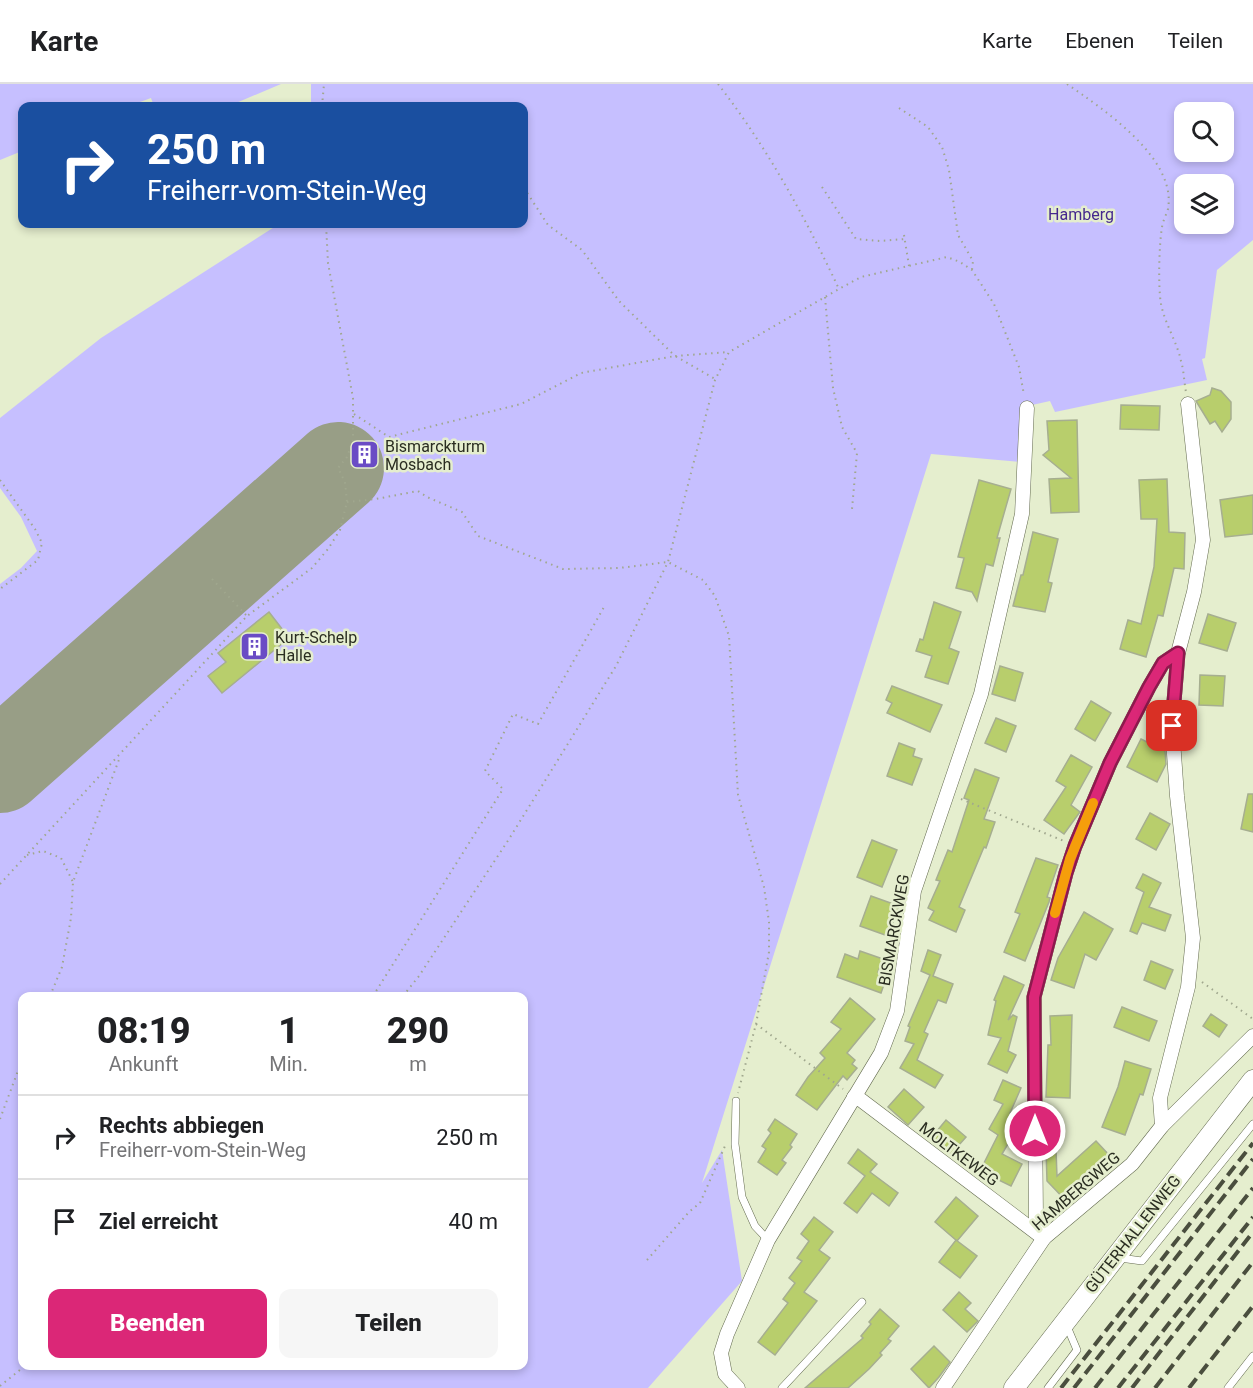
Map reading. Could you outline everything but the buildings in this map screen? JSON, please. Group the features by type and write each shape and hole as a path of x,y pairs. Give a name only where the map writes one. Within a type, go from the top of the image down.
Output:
{"street":[{"path":"1162,1126 1160,1098 1188,987 1193,938 1177,796 1172,726 1178,653 1194,592 1203,540 1188,404"},
{"name":"BISMARCKWEG","path":"738,1388 725,1374 721,1353 768,1240 881,1053 897,1011 914,891 981,694 1022,514 1027,408"},
{"path":"1044,1238 1036,1219 1034,997 1075,846 1110,763 1149,687 1163,663 1178,653"},
{"name":"HAMBERGWEG","path":"943,1388 1044,1238 1132,1164 1162,1126 1253,1036"},
{"name":"GÜTERHALLENWEG","path":"1014,1388 1247,1091"},
{"name":"MOLTKEWEG","path":"854,1097 1044,1238"}],"lane":[{"path":"736,1101 735,1144 742,1197 755,1226 768,1240"},
{"path":"1115,1257 1142,1261 1253,1124"},
{"path":"782,1388 862,1302"},
{"path":"1048,1388 1077,1350 1065,1322"},
{"path":"1228,1388 1253,1356"}],"path":[{"path":"322,102 324,84"},
{"path":"718,84 765,149 811,230 839,289"},
{"path":"1066,84 1100,106 1131,131 1162,172 1168,192 1168,209 1162,226 1160,250 1161,305 1181,360 1188,404"},
{"path":"899,108 928,127 942,147 950,170 958,236 972,261 972,270"},
{"path":"822,187 856,239 880,241 904,237 909,266"},
{"path":"528,194 548,225 582,250 619,301 675,356 716,380"},
{"path":"0,884 247,616 312,568 340,530 347,502 345,482 338,468 347,456 353,440 354,414 328,263 326,228"},
{"path":"354,414 389,437 521,404 581,373 675,356 729,351 861,277 947,257 972,270 994,304 1019,367 1027,408"},
{"path":"825,297 833,388 842,427 858,453 852,509"},
{"path":"406,992 509,839 616,666 668,562 716,380 729,351"},
{"path":"0,480 42,543 38,560 0,589"},
{"path":"347,502 418,491 462,512 478,536 563,569 619,568 668,562 703,580 715,596 729,636 738,795 764,887 768,922 769,952 756,1024 736,1101"},
{"path":"212,579 247,616"},
{"path":"376,992 503,789 485,771 513,714 538,724 604,607"},
{"path":"52,992 62,967 71,918 73,882 121,754"},
{"path":"947,793 1075,846"},
{"path":"27,855 43,851 62,858 73,882"},
{"path":"1190,972 1253,1019"},
{"path":"756,1024 854,1097"},
{"path":"0,1119 18,1071"},
{"path":"647,1260 681,1220 700,1203 726,1142"},
{"path":"0,1386 20,1370"}],"green space":[{"path":"0,84 281,84 238,102 152,102 151,98 140,102 18,102 18,153 0,160"},
{"name":"Hamberg","path":"311,84 1253,84 1253,240 1217,270 1205,358 1202,359 1207,380 1055,412 1050,401 1032,405 1032,463 931,454 702,1183 722,1150 742,1281 648,1388 0,1388 0,584 21,568 37,551 21,517 0,488 0,418 101,338 273,228 528,228 528,102 311,102"}],"runway":[{"path":"0,767 338,468"}],"railway":[{"path":"1061,1388 1253,1143"},
{"path":"1074,1388 1253,1159"},
{"path":"1095,1388 1253,1188"},
{"path":"1118,1388 1253,1217"},
{"path":"1132,1388 1253,1232"},
{"path":"1155,1388 1253,1262"},
{"path":"1189,1388 1253,1306"}],"slow traffic":[{"path":"1055,913 1070,859 1093,803"}],"place":[{"name":"Bismarckturm Mosbach","path":"364,455"},
{"name":"Kurt-Schelp Halle","path":"254,646"}],"route":[{"path":"1035,1131 1034,997 1066,873 1110,763 1163,663 1178,653 1172,726"}]}
